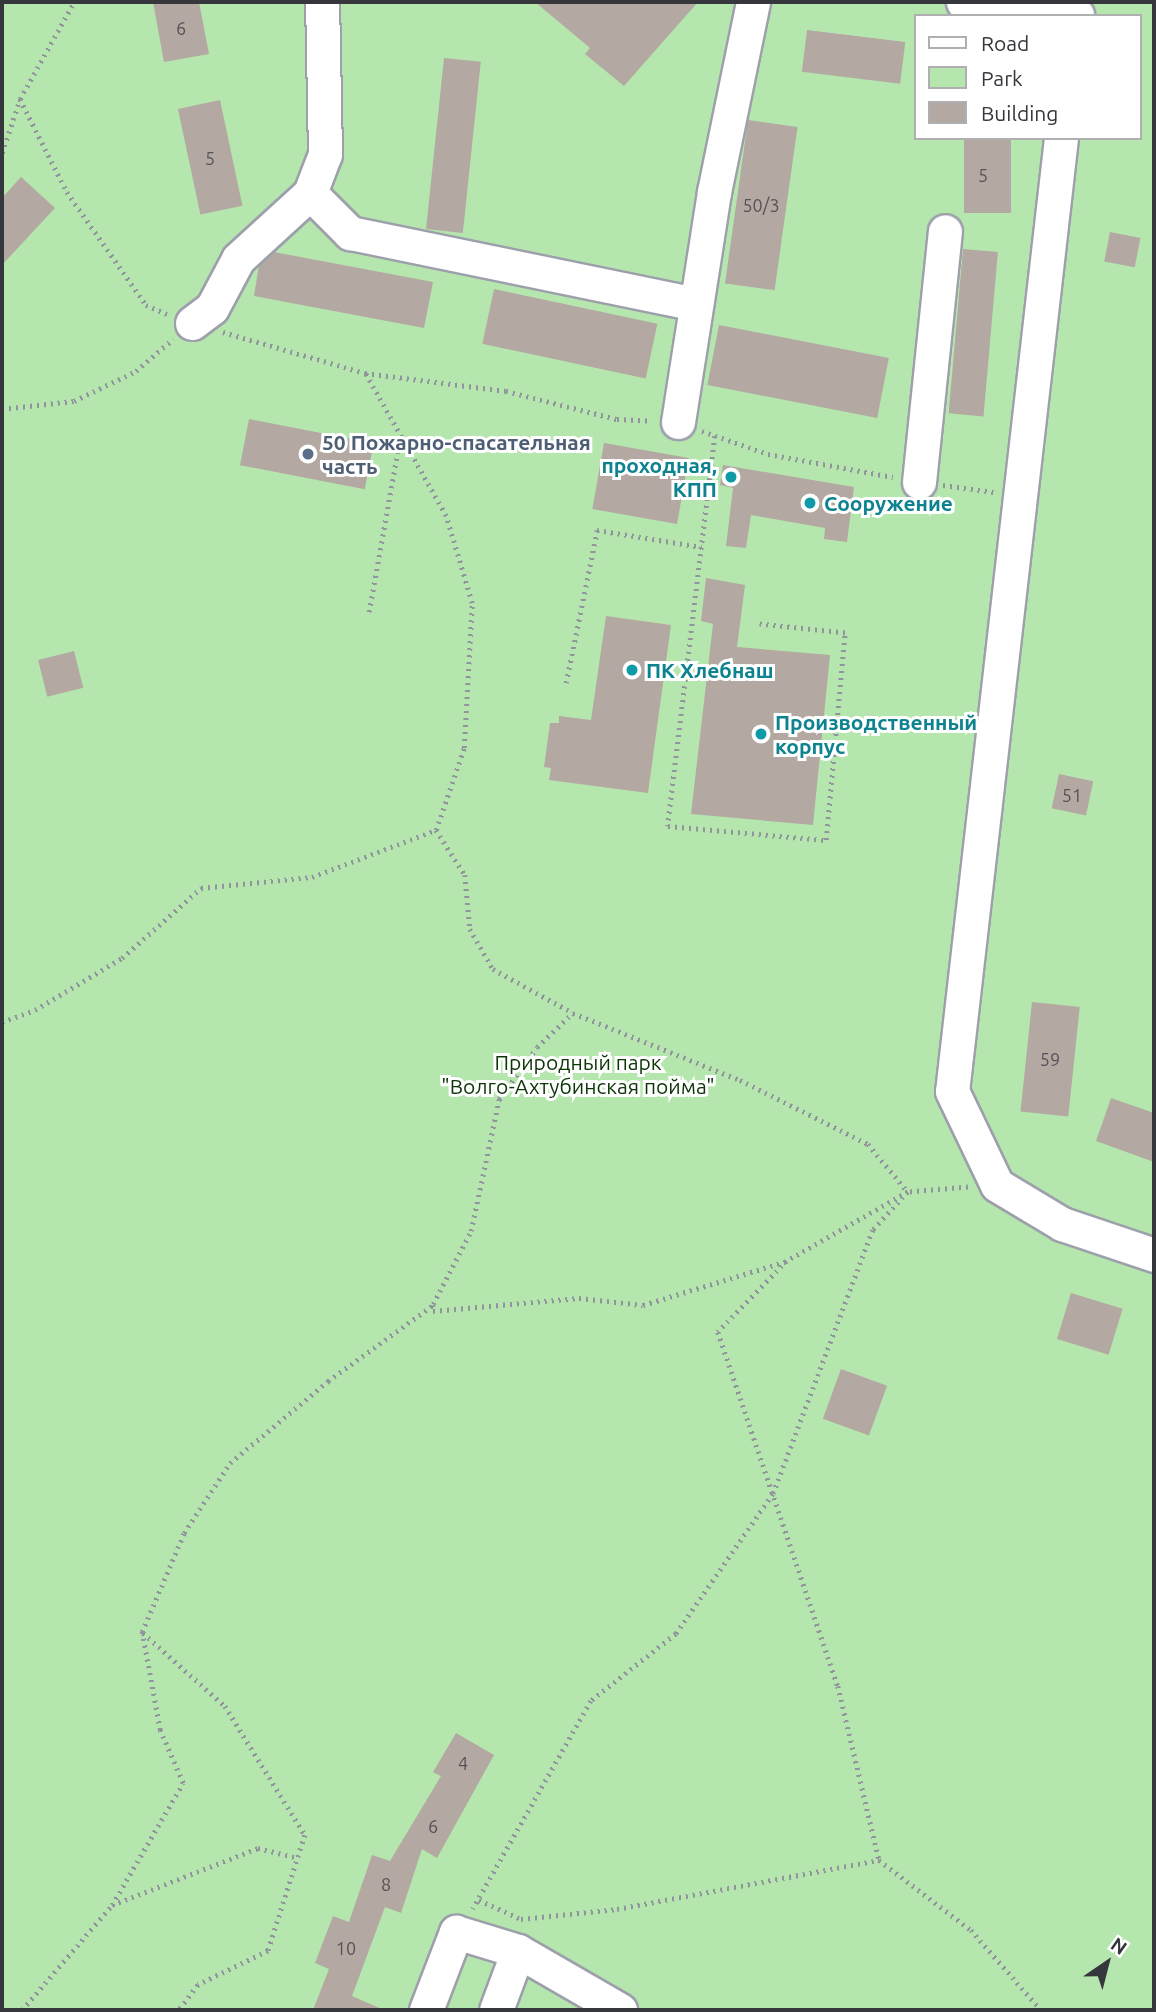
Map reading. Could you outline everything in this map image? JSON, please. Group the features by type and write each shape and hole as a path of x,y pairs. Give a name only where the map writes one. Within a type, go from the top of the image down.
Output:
{"street":[{"path":"192,323 212,308 238,259 310,194 325,154 322,2"},
{"path":"678,422 695,304 753,2"},
{"path":"963,2 1077,11"},
{"path":"1062,140 1017,495 1002,676 952,1091 997,1185 1062,1224 1154,1255"},
{"path":"310,194 350,233 695,304"},
{"path":"919,481 945,231"},
{"path":"426,2010 456,1932 517,1951 620,2010"},
{"path":"496,2010 517,1951"}],"path":[{"path":"2,153 20,99 74,2"},
{"path":"20,99 68,192 146,305 192,323 365,373 506,391 617,419 678,422 768,454 919,481 1017,495"},
{"path":"2,409 74,401 136,372 192,323"},
{"path":"365,373 446,516 472,603 464,748 436,830"},
{"path":"715,436 668,826 826,840 845,633 759,624"},
{"path":"369,611 400,437"},
{"path":"566,683 597,530 702,547"},
{"path":"436,830 465,875 470,929 494,969 573,1013 740,1080 869,1144 908,1192"},
{"path":"2,1022 35,1010 122,958 201,888 312,877 436,830"},
{"path":"22,2010 111,1905 183,1783 160,1730 142,1632 184,1533 230,1464 328,1381 432,1305 471,1231 499,1099 537,1047 573,1013"},
{"path":"432,1305 433,1311 579,1298 643,1305 787,1261 908,1192 997,1185"},
{"path":"879,1860 630,1907 521,1919 479,1900 591,1701 676,1634 772,1494 873,1230 908,1192"},
{"path":"787,1261 718,1332 838,1686 879,1860 971,1930 1041,2010"},
{"path":"142,1632 225,1706 305,1835 268,1951 198,1985 179,2010"},
{"path":"111,1905 258,1848 298,1858"}],"green space":[{"name":"Природный парк \"Волго-Ахтубинская пойма\"","path":"2,2 1154,2 1154,2010 2,2010"}],"building":[{"path":"153,2 199,2 209,54 164,62"},
{"path":"535,2 698,2 624,86 585,54 590,48"},
{"path":"807,30 905,42 900,84 802,72"},
{"path":"444,58 481,62 463,233 426,229"},
{"path":"220,100 242,206 200,215 178,109"},
{"path":"748,120 798,127 775,290 725,283"},
{"path":"964,140 1011,140 1011,213 964,213"},
{"path":"21,177 55,208 2,265 2,198"},
{"path":"1110,232 1140,238 1135,267 1104,261"},
{"path":"963,249 998,252 983,416 949,413"},
{"path":"274,252 433,282 424,328 254,296 259,265"},
{"path":"494,289 657,324 646,378 482,344"},
{"path":"719,325 889,358 877,418 707,385"},
{"name":"50 Пожарно-спасательная часть","path":"249,419 374,443 365,489 240,465"},
{"path":"604,443 689,458 677,524 592,509"},
{"name":"Сооружение","path":"723,465 854,487 847,542 824,539 825,528 751,515 746,548 726,546 733,488 720,485"},
{"name":"Производственный корпус","path":"706,578 745,585 737,647 830,655 813,825 691,814 713,624 701,621"},
{"name":"ПК Хлебнаш","path":"606,616 671,625 648,793 549,780 551,768 544,767 550,723 559,723 559,716 591,720"},
{"path":"74,651 83,688 47,697 38,660"},
{"path":"1059,774 1093,781 1086,816 1052,808"},
{"path":"1032,1002 1080,1007 1068,1116 1021,1111"},
{"path":"1111,1098 1154,1113 1154,1162 1096,1141"},
{"path":"1071,1293 1123,1309 1109,1355 1057,1339"},
{"path":"841,1369 887,1386 869,1436 823,1419"},
{"path":"456,1733 494,1755 437,1858 422,1849 401,1913 385,1907 352,1996 384,2010 313,2010 329,1969 315,1963 333,1916 349,1922 372,1855 390,1861 441,1776 433,1772"}],"place":[{"name":"50 Пожарно-спасательная часть","path":"308,454"},
{"name":"проходная, КПП","path":"731,477"},
{"name":"Сооружение","path":"810,503"},
{"name":"ПК Хлебнаш","path":"632,670"},
{"name":"Производственный корпус","path":"761,734"}]}
